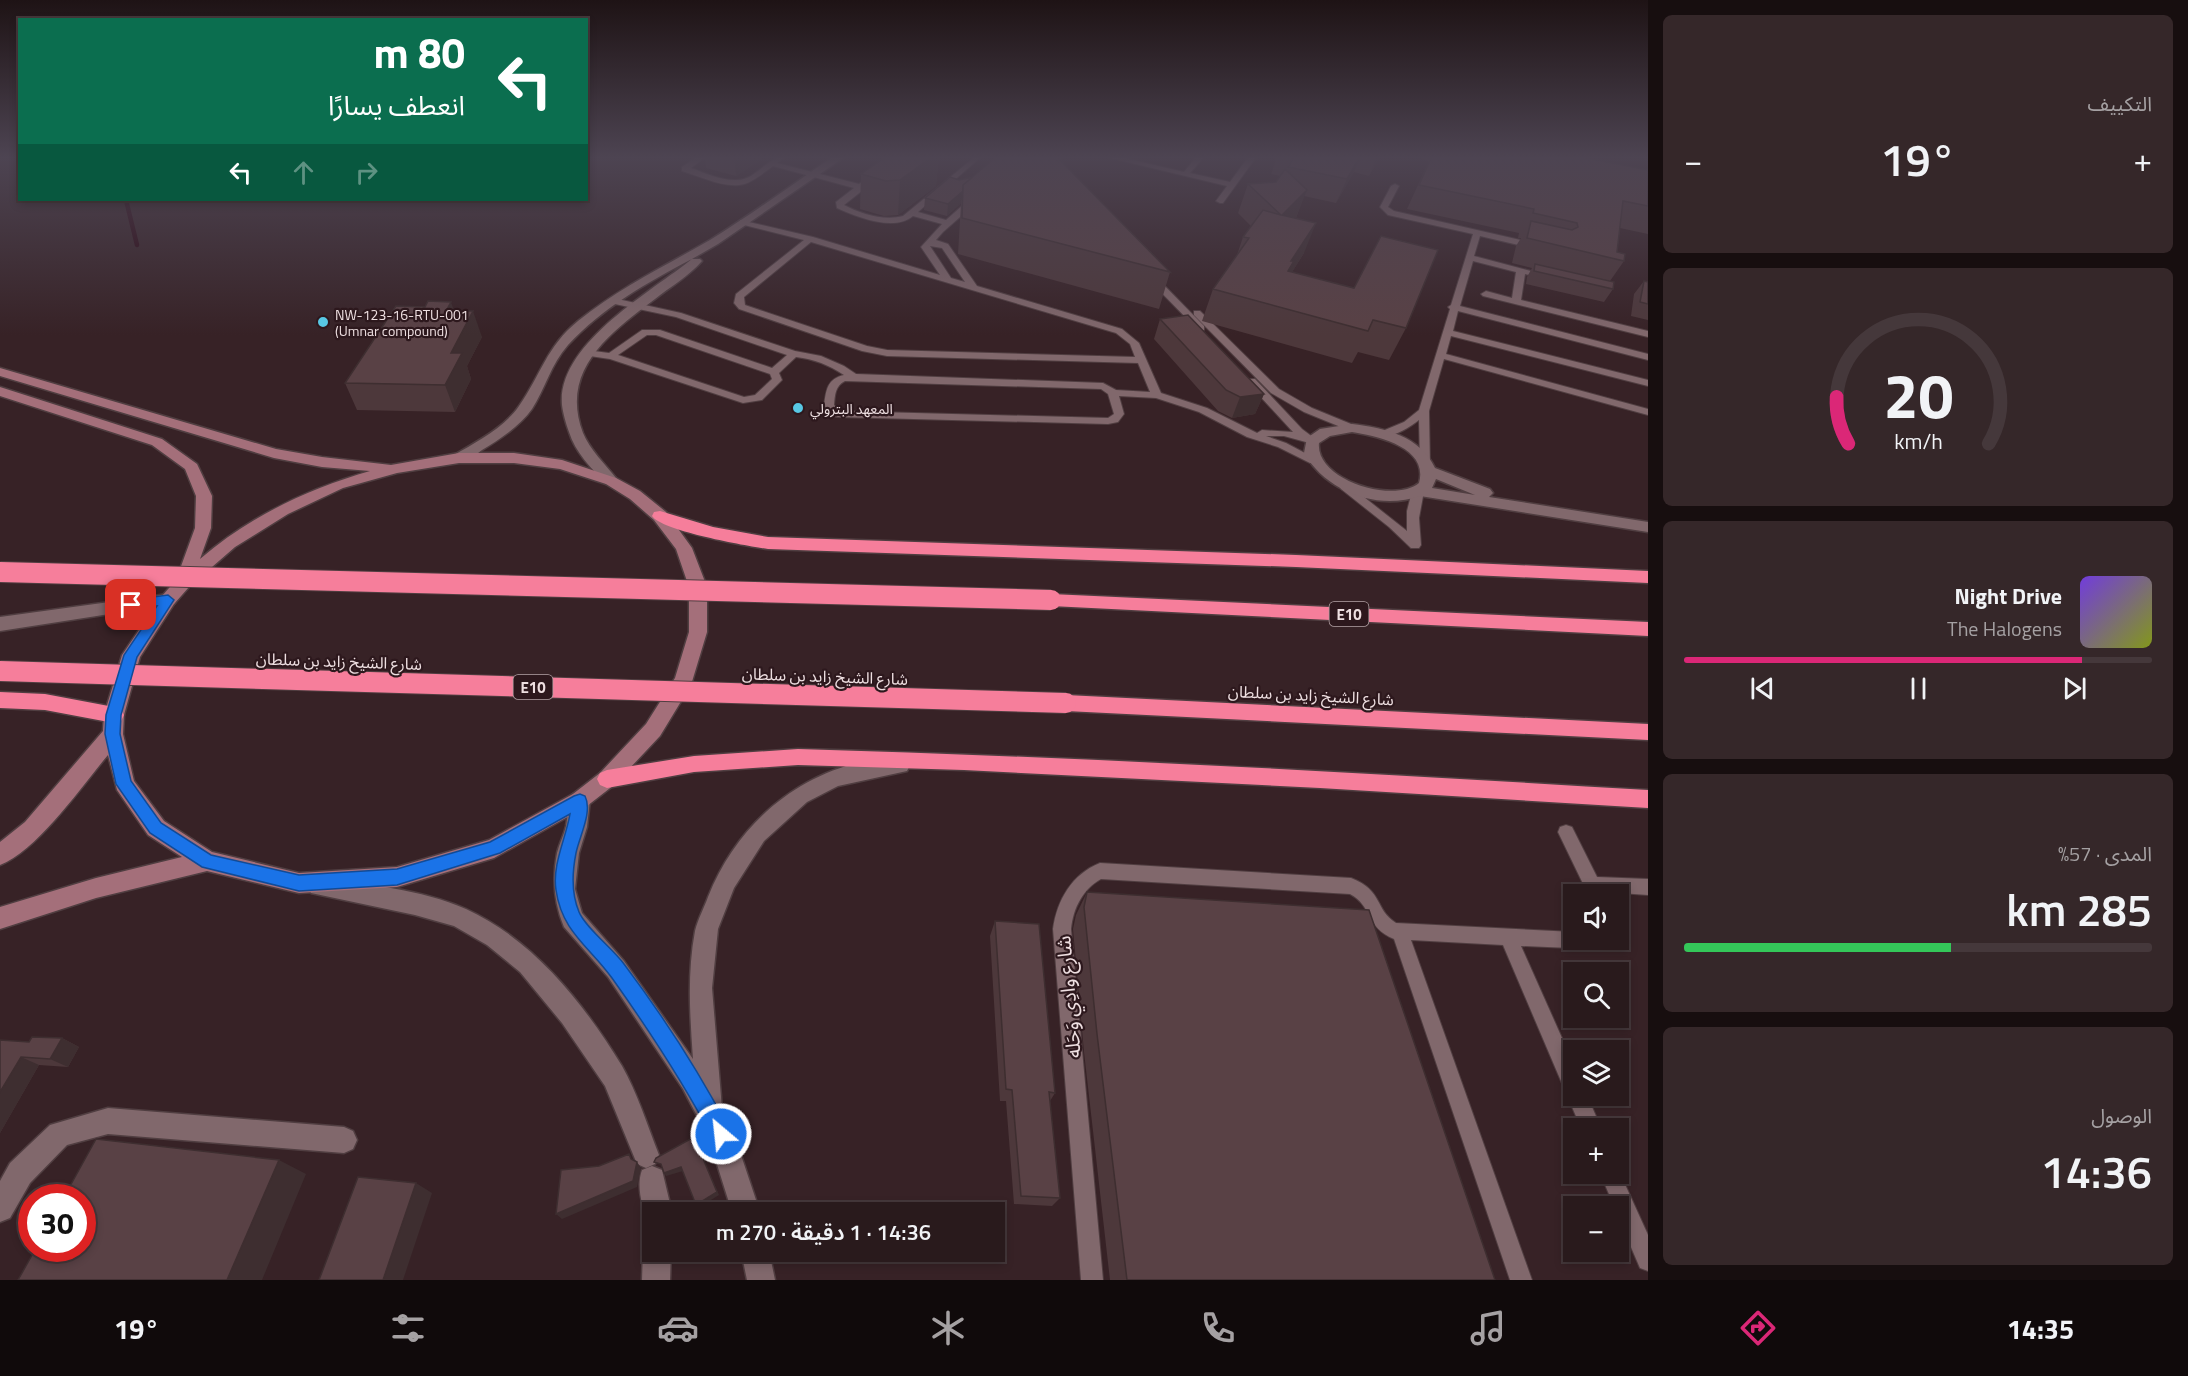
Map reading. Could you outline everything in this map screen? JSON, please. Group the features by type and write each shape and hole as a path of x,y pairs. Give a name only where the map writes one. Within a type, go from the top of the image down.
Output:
{"highway":[{"path":"660,516 691,528 728,538 768,543 1308,561 1648,577"},
{"name":"E10","path":"0,572 1051,600 1648,629"},
{"name":"شارع الشيخ زايد بن سلطان","path":"0,671 1066,703 1648,732"},
{"path":"0,700 45,702 113,724"},
{"path":"607,779 694,764 758,758 964,762 1320,779 1648,799"}],"main road":[{"path":"0,372 274,453 322,462 396,468"},
{"path":"0,391 158,442 192,467 204,496 203,528 183,583"},
{"path":"0,855 33,829 113,724 131,655 168,600 183,583 230,543 282,510 338,485 396,468 459,458 514,458 562,465 611,481 635,495 660,516 684,548 698,587 698,632 684,680 653,730 607,779 580,800 494,848 397,877 299,883 207,861 156,828 124,784 113,724"},
{"path":"0,918 96,888 207,861"}],"street":[{"path":"459,458 505,429 517,418 526,407 548,364 562,344 582,324 665,267 714,242 752,216"},
{"path":"611,481 587,452 575,432 570,412 573,378 586,353 637,305 693,264 714,242"},
{"path":"1547,512 1467,488 1427,467 1410,447 1384,434 1352,428 1328,431 1313,441 1311,451 1314,461 1326,475 1360,492 1392,497 1418,491 1547,512 1648,527"},
{"path":"1418,491 1426,484 1429,475 1427,467"},
{"path":"0,624 168,600"},
{"path":"709,1113 700,988 706,929 725,883 756,834 800,796 833,778 883,766 964,762"},
{"path":"580,800 576,827 568,853 564,889 572,919 616,969 692,1080 721,1134 743,1202"},
{"path":"299,883 415,904 459,917 495,937 528,963 571,1014 614,1077 649,1167 655,1202"},
{"path":"0,1208 20,1173 59,1134 108,1121 344,1140"},
{"path":"656,1280 657,1262"},
{"path":"757,1262 761,1280"}],"lane":[{"path":"873,216 891,221 902,220 907,216"},
{"path":"921,216 948,223"},
{"path":"947,279 925,247 956,216"},
{"path":"1407,216 1546,248"},
{"path":"747,219 794,237 807,238 1119,331 1134,343 1157,395"},
{"path":"1427,467 1424,411 1453,308 1478,233"},
{"path":"807,238 742,293 739,296 739,303 755,312 865,349 886,353 1143,360"},
{"path":"931,242 945,246 973,287"},
{"path":"1470,258 1554,278"},
{"path":"1313,441 1298,430 1147,268 1275,391 1308,410 1352,428"},
{"path":"1516,302 1521,270"},
{"path":"1486,294 1648,334"},
{"path":"613,301 678,315 794,354 812,356 830,363 853,377"},
{"path":"1453,308 1648,357"},
{"path":"586,353 611,356 743,400 758,398 775,384 777,376 774,372 657,332 639,334 611,356"},
{"path":"1446,332 1648,383"},
{"path":"774,372 794,354"},
{"path":"794,354 801,361 829,372 837,380"},
{"path":"1440,355 1648,412"},
{"path":"853,377 1095,385 1110,389 1119,414 1113,420 1108,421 837,414 829,406 831,386 837,380 853,377"},
{"path":"1113,393 1157,395 1203,410 1251,435 1282,444 1314,461"},
{"path":"1384,434 1408,424 1424,411"},
{"path":"1251,435 1285,433 1313,441"},
{"path":"1344,486 1393,524 1415,545 1412,525 1413,506 1418,491"},
{"path":"1566,832 1592,884"},
{"name":"شارع وادِي وَحَله","path":"1092,1280 1062,929 1068,905 1084,881 1100,871 1351,886 1368,896 1385,926 1399,930"},
{"path":"1629,888 1648,887"},
{"path":"1521,1280 1399,930 1563,939"},
{"path":"1508,936 1563,1063"},
{"path":"1615,1184 1648,1260"}],"building":[{"path":"962,216 1115,216 1170,272 962,218"},
{"path":"1259,216 1285,216 1316,223 1291,261 1294,261 1288,271 1354,288 1381,236 1438,250 1406,328 1373,320 1368,331 1213,289 1249,238 1243,237"},
{"path":"1545,216 1621,216 1617,252 1625,254 1624,261 1527,238 1531,221 1572,230 1578,227 1577,223"},
{"path":"1535,264 1614,282 1613,289 1534,271"},
{"path":"1644,281 1648,282 1648,304 1640,302"},
{"path":"428,301 451,302 446,311 473,311 451,353 462,353 445,385 345,383 396,306 425,307"},
{"path":"1188,315 1264,394 1240,397 1226,390 1160,319"},
{"path":"1087,892 1369,910 1495,1280 1127,1280 1097,1034 1084,907"},
{"path":"995,921 1039,924 1055,1093 1049,1092 1060,1198 1021,1196 1012,1090 1006,1089"},
{"path":"32,1037 62,1038 50,1059 21,1057 0,1092 0,1040 29,1042"},
{"path":"694,1137 717,1192 701,1202 695,1202 681,1167 664,1173 661,1164 654,1162 656,1158"},
{"path":"96,1139 279,1160 227,1280 18,1280 28,1262 96,1262 96,1184 71,1184"},
{"path":"629,1154 631,1159 637,1162 633,1181 556,1214 561,1170 599,1166"},
{"path":"358,1177 416,1183 383,1280 319,1280"}],"waterway":[{"path":"130,216 137,245"}],"place":[{"name":"NW-123-16-RTU-001 (Umnar compound)","path":"323,322"},
{"name":"المعهد البترولي","path":"798,408"}],"route":[{"path":"131,605 168,600 131,655 114,715 113,734 124,784 156,828 207,861 299,883 397,877 494,848 580,800 576,827 568,853 564,889 572,919 629,987 692,1080 721,1134"}]}
